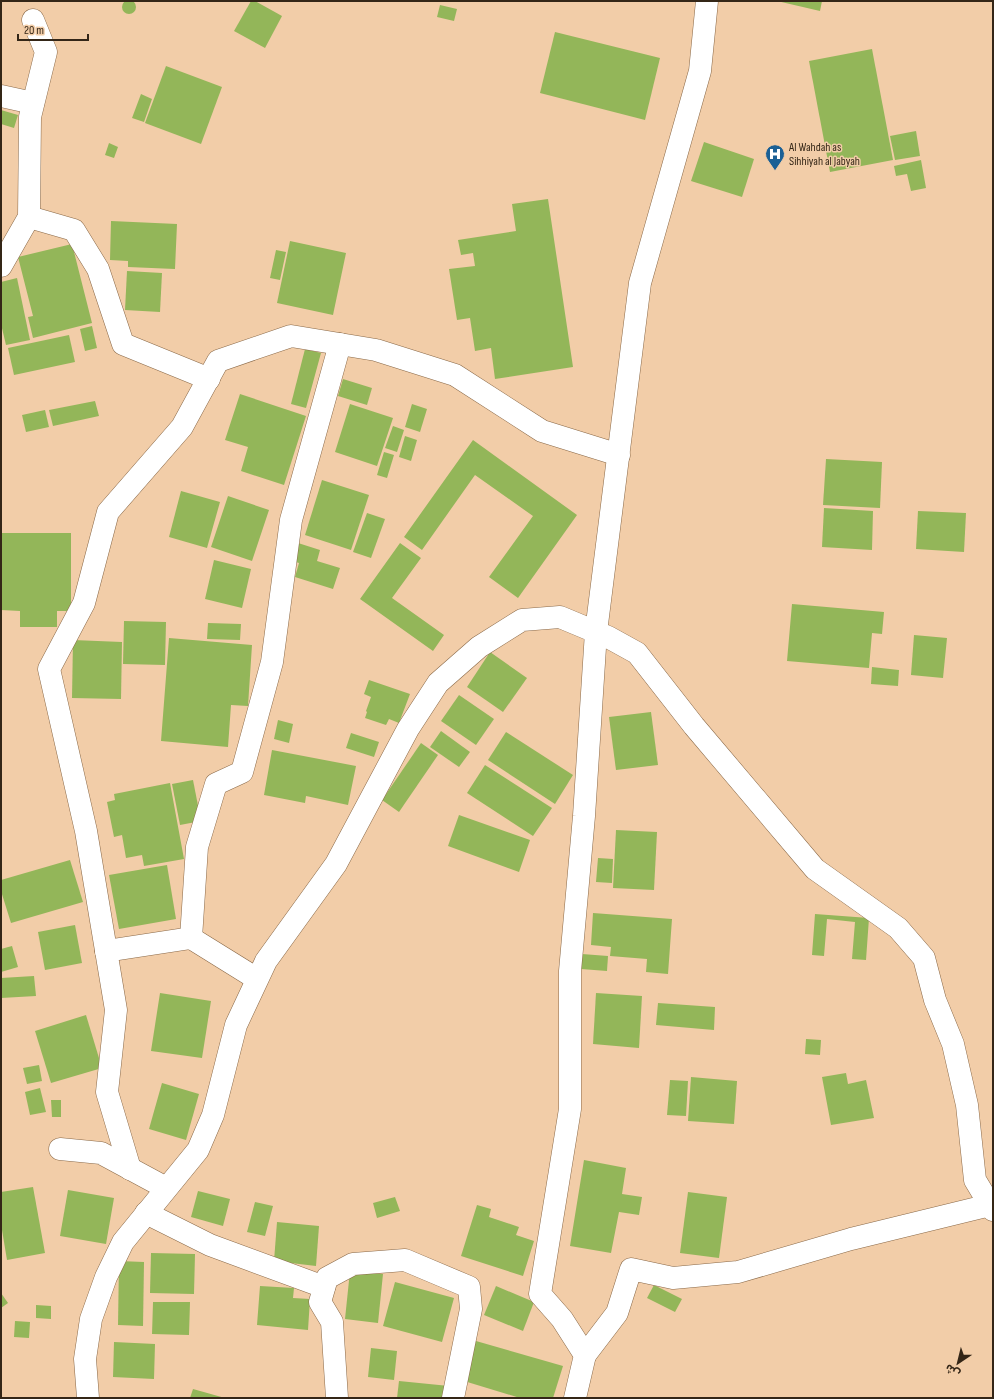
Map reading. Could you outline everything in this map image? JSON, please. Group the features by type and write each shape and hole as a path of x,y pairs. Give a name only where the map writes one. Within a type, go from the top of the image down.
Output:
{"street":[{"path":"585,1355 562,1318 540,1294 570,1109 570,971 584,808 596,632 640,283 700,71 708,1"},
{"path":"1,266 29,217 30,117 46,52 33,20"},
{"path":"1,96 34,103"},
{"path":"29,217 74,230 98,269 123,344 209,379"},
{"path":"130,1168 107,1092 116,1010 86,831 49,669 84,603 108,512 182,427 218,361 291,336 376,350 456,375 542,431 619,455"},
{"path":"191,938 197,847 216,784 242,772 272,662 291,520 340,344"},
{"path":"88,1398 85,1359 91,1319 106,1277 123,1242 198,1150 213,1116 236,1025 266,960 336,864 408,729 438,683 478,646 522,620 560,617 608,637 637,653 694,726 815,869 898,928 924,958 935,1000 955,1051 967,1105 975,1180 991,1208 851,1239 738,1272 673,1278 631,1269 617,1313 585,1355 576,1398"},
{"path":"106,951 191,938 257,979"},
{"path":"60,1149 100,1153 166,1188"},
{"path":"146,1213 210,1245 324,1287"},
{"path":"337,1398 332,1322 320,1302 326,1278 353,1264 405,1260 470,1287 471,1309 453,1398"}],"building":[{"path":"129,0 134,2 136,7 134,12 129,14 124,12 122,7 124,2"},
{"path":"251,1 255,1 282,16 265,48 234,31"},
{"path":"777,1 822,1 820,11"},
{"path":"440,5 457,9 454,21 437,17"},
{"path":"555,32 660,58 645,120 540,93"},
{"path":"872,49 893,160 830,172 809,61"},
{"path":"166,66 222,87 201,144 145,123"},
{"path":"141,94 152,99 144,122 132,118"},
{"path":"1,110 18,115 14,128 1,124"},
{"path":"916,131 920,156 895,160 890,136"},
{"path":"704,142 754,159 742,197 691,181"},
{"path":"109,143 118,147 114,158 105,155"},
{"path":"921,160 926,188 911,191 907,174 896,176 894,166"},
{"path":"548,199 573,367 495,379 491,348 475,351 470,318 457,320 449,269 475,266 473,253 461,255 458,240 516,231 512,204"},
{"path":"111,221 177,224 175,269 128,267 128,261 110,260"},
{"path":"290,241 346,253 333,315 277,303"},
{"path":"72,244 92,323 33,338 28,317 33,316 18,257"},
{"path":"276,250 286,252 280,280 270,278"},
{"path":"127,271 162,273 160,312 125,310"},
{"path":"17,278 30,340 6,345 1,324 1,282"},
{"path":"92,326 97,348 85,351 80,329"},
{"path":"69,335 75,362 14,375 8,348"},
{"path":"305,349 321,353 306,408 291,404"},
{"path":"343,379 372,388 367,405 338,396"},
{"path":"240,394 306,416 284,485 241,471 248,447 225,440"},
{"path":"95,401 99,416 53,426 49,410"},
{"path":"350,404 393,418 377,466 335,452"},
{"path":"412,404 427,409 420,432 405,427"},
{"path":"45,410 49,427 26,432 22,415"},
{"path":"393,426 404,430 397,452 385,448"},
{"path":"405,436 417,440 411,461 399,457"},
{"path":"473,440 577,515 518,598 489,577 533,516 475,475 422,550 404,537"},
{"path":"384,452 394,455 387,478 377,475"},
{"path":"826,459 882,462 880,508 823,505"},
{"path":"322,480 369,495 351,550 305,535"},
{"path":"181,491 220,502 207,548 169,537"},
{"path":"228,496 269,510 252,561 211,547"},
{"path":"824,508 873,511 872,550 822,547"},
{"path":"918,511 966,513 964,552 916,549"},
{"path":"367,513 385,519 371,558 353,552"},
{"path":"1,533 71,533 71,611 57,611 57,627 20,627 20,611 1,610"},
{"path":"298,543 320,550 317,561 340,568 333,589 295,577 299,563 292,561"},
{"path":"400,543 421,558 392,598 444,635 433,651 360,599"},
{"path":"214,560 251,569 242,608 205,599"},
{"path":"792,604 884,612 882,634 872,633 869,668 787,661"},
{"path":"124,621 166,622 165,665 123,664"},
{"path":"208,623 241,624 240,640 207,639"},
{"path":"914,635 947,638 943,678 911,675"},
{"path":"169,638 252,645 248,706 231,705 228,747 161,741"},
{"path":"73,640 122,642 121,699 72,698"},
{"path":"490,652 527,678 503,712 467,687"},
{"path":"872,667 899,670 898,686 871,684"},
{"path":"369,680 410,694 399,723 389,719 386,725 365,718 371,697 364,694"},
{"path":"459,695 494,719 476,745 441,721"},
{"path":"651,712 658,765 616,770 609,717"},
{"path":"278,720 293,724 289,743 274,739"},
{"path":"441,731 470,752 459,767 430,747"},
{"path":"506,732 573,775 555,804 488,760"},
{"path":"351,733 379,742 374,757 346,748"},
{"path":"421,743 438,755 399,812 382,800"},
{"path":"272,750 356,766 348,805 306,796 305,803 264,795"},
{"path":"485,765 552,808 533,836 467,793"},
{"path":"193,780 201,821 180,825 172,784"},
{"path":"170,783 184,859 144,866 142,855 126,858 122,835 114,837 107,802 115,800 114,794"},
{"path":"459,815 530,840 519,872 448,846"},
{"path":"616,830 657,832 654,890 613,888"},
{"path":"598,858 613,859 612,883 596,882"},
{"path":"70,860 83,902 11,923 1,891 1,880"},
{"path":"167,865 176,919 119,929 109,875"},
{"path":"593,913 672,919 668,974 646,972 647,959 610,956 611,947 591,945"},
{"path":"815,914 869,918 866,960 852,959 855,922 827,919 824,956 812,955"},
{"path":"75,925 82,963 45,970 38,932"},
{"path":"12,946 18,967 1,972 1,949"},
{"path":"582,954 608,956 607,971 581,969"},
{"path":"34,976 36,996 1,998 1,978"},
{"path":"160,993 211,1001 202,1058 151,1051"},
{"path":"596,993 642,996 639,1048 593,1044"},
{"path":"658,1003 715,1007 714,1030 656,1025"},
{"path":"86,1015 102,1068 51,1083 35,1031"},
{"path":"806,1039 821,1040 820,1055 805,1054"},
{"path":"39,1065 42,1081 27,1084 23,1068"},
{"path":"846,1073 848,1084 866,1080 874,1118 831,1125 822,1077"},
{"path":"691,1077 737,1081 734,1124 688,1121"},
{"path":"670,1080 688,1081 686,1116 667,1115"},
{"path":"162,1083 199,1094 186,1140 149,1129"},
{"path":"40,1088 46,1112 30,1115 25,1092"},
{"path":"51,1100 61,1100 61,1117 52,1117"},
{"path":"584,1160 626,1168 622,1194 642,1197 639,1215 619,1212 611,1253 570,1246"},
{"path":"33,1187 45,1253 7,1260 1,1224 1,1192"},
{"path":"68,1190 114,1198 106,1244 60,1236"},
{"path":"198,1191 230,1199 223,1226 191,1217"},
{"path":"688,1192 727,1197 719,1258 680,1253"},
{"path":"395,1197 400,1211 377,1218 373,1203"},
{"path":"255,1202 273,1206 265,1236 247,1232"},
{"path":"477,1205 491,1209 489,1217 519,1227 516,1235 534,1241 523,1276 461,1256"},
{"path":"277,1222 319,1226 316,1266 274,1261"},
{"path":"151,1253 195,1254 194,1294 150,1293"},
{"path":"119,1261 144,1262 143,1326 118,1325"},
{"path":"350,1271 383,1274 378,1323 345,1319"},
{"path":"395,1282 454,1298 442,1342 383,1326"},
{"path":"654,1285 682,1299 675,1312 647,1298"},
{"path":"260,1286 294,1288 293,1298 310,1299 308,1330 257,1325"},
{"path":"496,1286 534,1302 523,1331 484,1315"},
{"path":"1,1293 8,1303 1,1308"},
{"path":"153,1302 190,1302 189,1335 152,1334"},
{"path":"36,1305 51,1306 51,1319 36,1318"},
{"path":"15,1321 30,1322 29,1338 14,1337"},
{"path":"476,1341 563,1366 553,1398 520,1398 464,1381"},
{"path":"114,1342 155,1344 154,1379 113,1377"},
{"path":"371,1348 397,1351 394,1380 368,1377"},
{"path":"399,1381 449,1386 448,1398 397,1398"},
{"path":"193,1389 225,1398 190,1398"}],"place":[{"name":"Al Wahdah as Sihhiyah al Jabyah","path":"775,171"}]}
